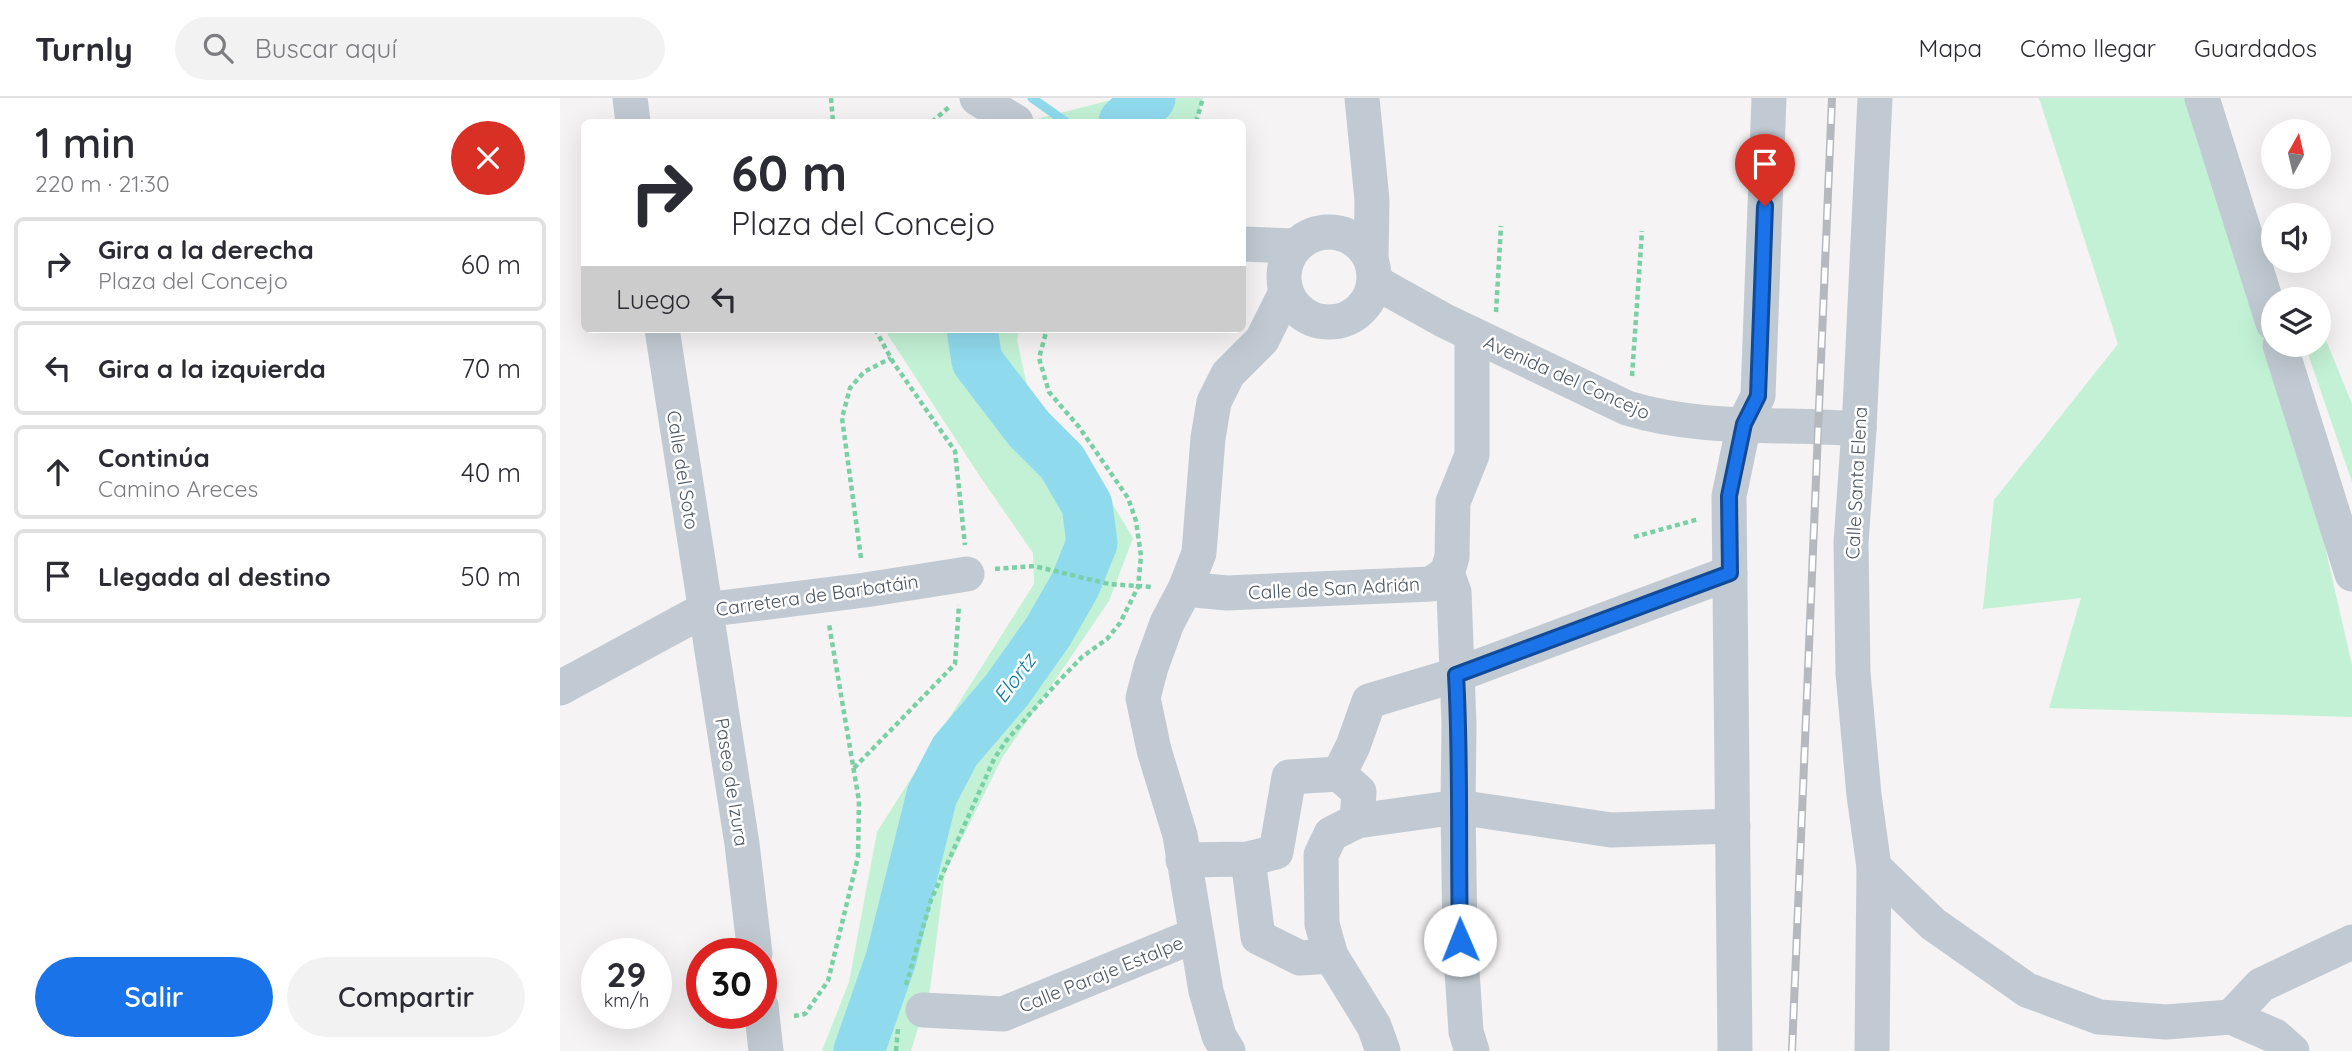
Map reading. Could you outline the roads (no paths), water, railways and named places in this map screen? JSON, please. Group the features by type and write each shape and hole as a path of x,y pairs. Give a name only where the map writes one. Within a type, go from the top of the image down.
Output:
{"street":[{"path":"630,98 633,119"},
{"path":"1246,263 1285,289 1298,310 1317,321 1330,323 1354,315 1370,297 1373,225 1363,98"},
{"path":"1735,1051 1729,496 1744,424 1758,396 1769,98"},
{"name":"Calle Santa Elena","path":"1872,1051 1874,867 1864,795 1853,673 1852,543 1875,98"},
{"path":"2202,98 2262,287"},
{"path":"1327,231 1352,198 1370,166"},
{"path":"1185,589 1199,554 1208,438 1214,402 1228,374 1262,340 1285,289 1285,265 1295,246 1310,235 1327,231 1341,232 1364,246 1373,270"},
{"path":"1246,244 1295,246"},
{"name":"Avenida del Concejo","path":"1373,270 1470,333 1627,408 1674,420 1859,429"},
{"name":"Avenida del Concejo","path":"1354,315 1470,333"},
{"path":"1262,340 1317,321"},
{"name":"Calle del Soto","path":"663,333 704,610"},
{"name":"Calle de San Adrián","path":"1185,589 1227,593 1431,584 1447,573 1452,557 1453,502 1472,455 1470,333"},
{"path":"2284,357 2352,574"},
{"name":"Carretera de Barbatáin","path":"560,688 704,610 865,590 967,573"},
{"path":"1447,573 1454,592 1459,724 1460,940 1466,1032 1472,1051"},
{"path":"1339,774 1353,746 1368,701 1456,675 1730,573"},
{"name":"Calle Paraje Estalpe","path":"1185,589 1167,623 1143,698 1154,750 1180,835 1206,991 1219,1036 1228,1051"},
{"name":"Paseo de Izura","path":"704,610 742,844 753,938"},
{"path":"1183,860 1248,859 1276,852 1289,778 1339,774 1359,792 1357,821"},
{"path":"1383,1051 1374,1026 1331,956 1322,924 1321,855 1331,834 1357,821 1458,807 1611,831 1732,825"},
{"path":"1248,859 1258,937 1300,958 1331,956"},
{"path":"1874,867 1933,924 2027,990 2099,1017 2166,1022 2231,1017 2275,1036 2292,1051"},
{"name":"Calle Paraje Estalpe","path":"909,1005 1003,1014 1196,935"},
{"path":"2231,1017 2261,985 2352,942"}],"waterway":[{"path":"1032,98 1062,119"},
{"name":"Elortz","path":"1127,119 1150,98"},
{"name":"Elortz","path":"859,1051 891,959 932,795 955,751 1007,690 1048,632 1075,585 1092,543 1087,505 1062,462 1029,429 977,361 973,333"}],"railway":[{"path":"1792,1051 1832,98"}]}
